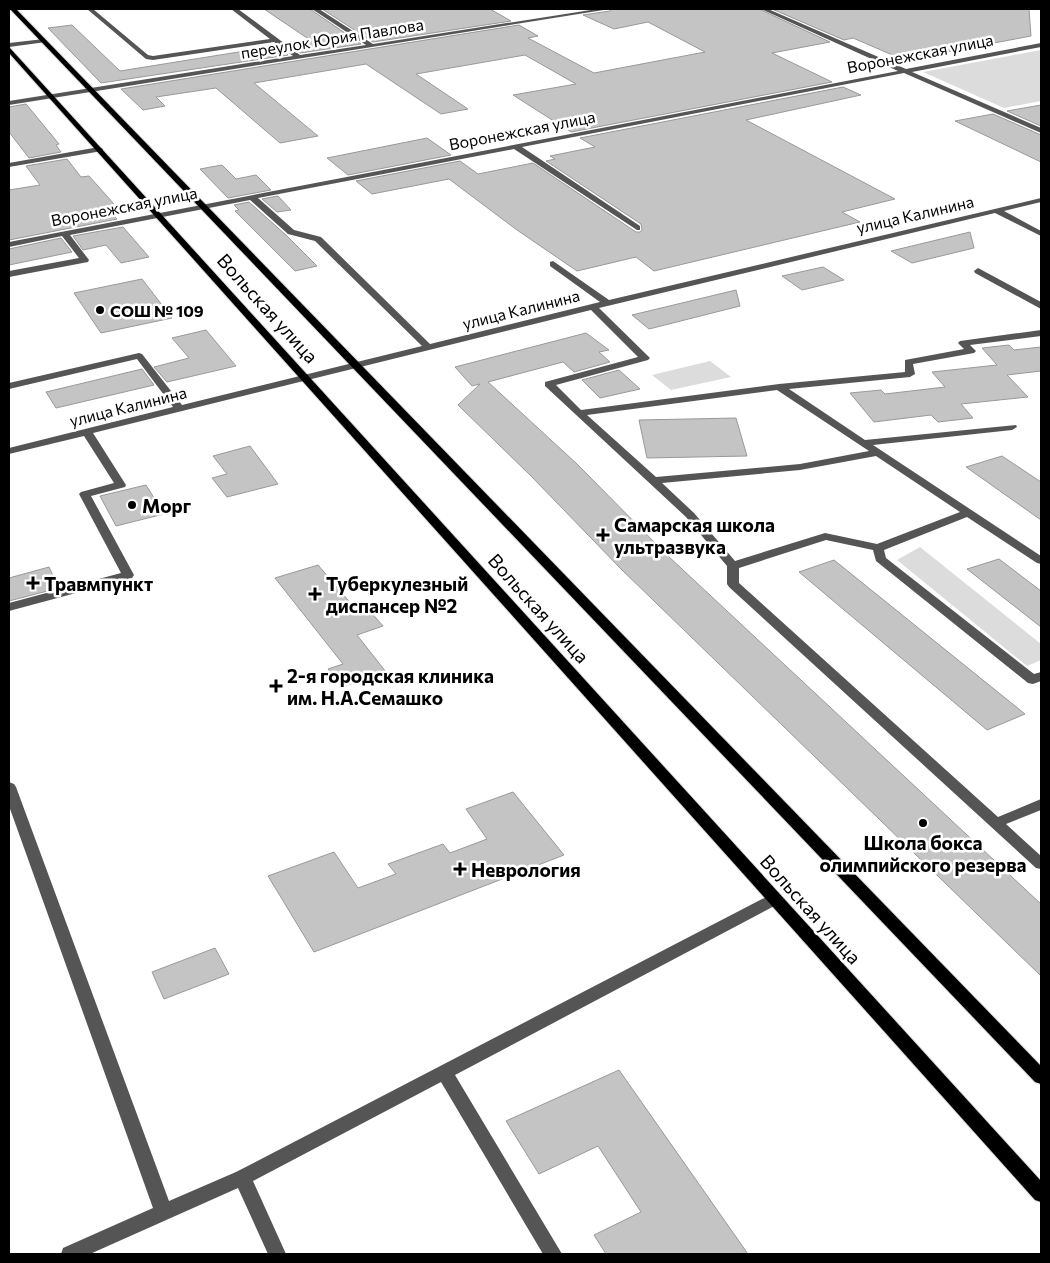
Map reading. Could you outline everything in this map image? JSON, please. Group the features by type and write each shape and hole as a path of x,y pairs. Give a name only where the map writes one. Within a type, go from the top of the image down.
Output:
{"main road":[{"name":"Вольская улица","path":"13,9 1041,1077"},
{"name":"Вольская улица","path":"9,47 304,378 1041,1194"}],"street":[{"path":"90,9 146,57 153,58 277,40"},
{"path":"234,9 298,57"},
{"path":"316,9 372,46"},
{"name":"переулок Юрия Павлова","path":"9,102 607,9"},
{"path":"764,9 1041,131"},
{"path":"9,47 44,41"},
{"name":"Воронежская улица","path":"9,244 1041,45"},
{"path":"516,146 637,228"},
{"path":"9,165 99,149"},
{"path":"252,197 291,232 318,239 428,347"},
{"name":"улица Калинина","path":"9,451 607,303 1041,200"},
{"path":"995,210 1041,234"},
{"path":"9,274 85,260 64,233"},
{"path":"554,264 607,303"},
{"path":"978,271 1041,306"},
{"path":"593,307 644,358 549,384 690,515 733,566 733,584 1041,864"},
{"path":"579,413 779,387 910,374 908,362 971,351 963,343 1041,333"},
{"path":"9,386 139,356 180,409"},
{"path":"779,387 1041,562"},
{"path":"862,443 1012,427"},
{"path":"9,606 128,575 85,494 121,485 87,432"},
{"path":"653,481 800,467 876,453"},
{"path":"733,566 825,536 878,548 968,513"},
{"path":"878,548 880,559 1002,656 1033,680 1041,676"},
{"path":"9,787 164,1212"},
{"path":"996,823 1041,804"},
{"path":"70,1254 242,1178 775,899"},
{"path":"444,1072 554,1254"},
{"path":"242,1178 277,1254"}],"shaded area":[{"path":"1041,50 1041,101 1004,108 923,72"},
{"path":"710,361 731,377 671,390 652,375"},
{"path":"920,547 1041,644 1041,660 1027,666 897,560"}],"building":[{"path":"264,9 310,9 361,44 300,53 288,44 310,40"},
{"path":"322,9 490,9 511,21 373,42"},
{"path":"612,9 759,9 830,42 772,53 832,82 571,132 513,95 576,84 525,55 416,74 468,109 441,114 366,64 254,83 318,136 280,143 216,88 156,97 165,106 143,110 121,89 519,25 538,36 528,38 594,73 705,52 648,22 614,29 583,15 610,11"},
{"path":"772,9 1029,9 1031,36 904,60 853,38 844,40"},
{"path":"72,25 120,71 276,46 288,55 101,83 48,28"},
{"path":"843,87 861,95 746,120 895,199 842,212 860,222 654,271 636,257 577,271 517,230 449,179 372,194 356,181 460,161 478,174 533,163 636,232 640,232 642,230 641,224 546,161 555,159 550,156 595,147 580,138"},
{"path":"26,104 59,144 56,145 61,152 29,158 9,132 9,107"},
{"path":"1041,105 1041,126 1007,111"},
{"path":"993,114 1041,135 1041,162 955,121"},
{"path":"427,138 451,155 348,175 327,158"},
{"path":"67,159 81,177 89,176 122,213 113,215 117,219 9,240 9,190 40,185 26,166"},
{"path":"222,165 236,179 256,175 271,190 228,198 200,169"},
{"path":"278,196 291,210 277,212 262,199"},
{"path":"249,202 317,266 295,271 235,211 239,210 234,205"},
{"path":"123,227 149,257 121,263 106,245 83,250 73,236"},
{"path":"970,232 974,248 912,263 891,251"},
{"path":"61,238 72,252 9,265 9,249"},
{"path":"823,267 844,280 802,290 782,276"},
{"path":"142,279 172,318 101,333 74,293"},
{"path":"736,290 740,306 649,329 632,315"},
{"path":"206,330 236,366 167,382 154,367 189,358 172,338"},
{"path":"586,333 609,350 599,352 610,362 574,372 563,362 488,382 577,464 667,555 1041,904 1041,976 621,569 531,476 458,405 480,384 472,386 455,367"},
{"path":"1009,345 1014,350 1041,347 1041,371 1007,375 1028,397 961,404 973,418 938,422 931,415 874,422 850,393 881,390 885,394 945,387 932,372 997,365 982,348"},
{"path":"142,369 154,385 56,408 46,392"},
{"path":"619,370 640,389 600,398 582,380"},
{"path":"736,418 747,456 647,458 639,420"},
{"path":"250,446 278,484 227,497 212,478 227,474 213,456"},
{"path":"1002,456 1041,482 1041,520 966,467"},
{"name":"Морг","path":"146,485 164,514 116,526 100,496"},
{"path":"999,559 1041,591 1041,627 967,569"},
{"path":"834,560 1025,714 987,730 799,572"},
{"name":"Туберкулезный диспансер №2","path":"318,565 359,613 369,610 383,626 357,635 386,672 341,687 328,669 343,664 275,578"},
{"name":"Травмпункт","path":"49,567 59,588 9,601 9,578"},
{"name":"Неврология","path":"513,792 564,855 314,952 268,876 334,852 358,888 396,874 388,864 443,844 450,853 487,839 466,809"},
{"path":"215,948 229,974 164,999 152,972"},
{"path":"619,1070 748,1254 606,1254 594,1235 641,1212 598,1146 539,1174 506,1121"}],"place":[{"name":"СОШ № 109","path":"100,310"},
{"name":"Морг","path":"132,505"},
{"name":"Самарская школа ультразвука","path":"603,535"},
{"name":"Травмпункт","path":"33,583"},
{"name":"Туберкулезный диспансер №2","path":"315,594"},
{"name":"2-я городская клиника им. Н.А.Семашко","path":"276,686"},
{"name":"Школа бокса олимпийского резерва","path":"923,823"},
{"name":"Неврология","path":"460,869"}]}
